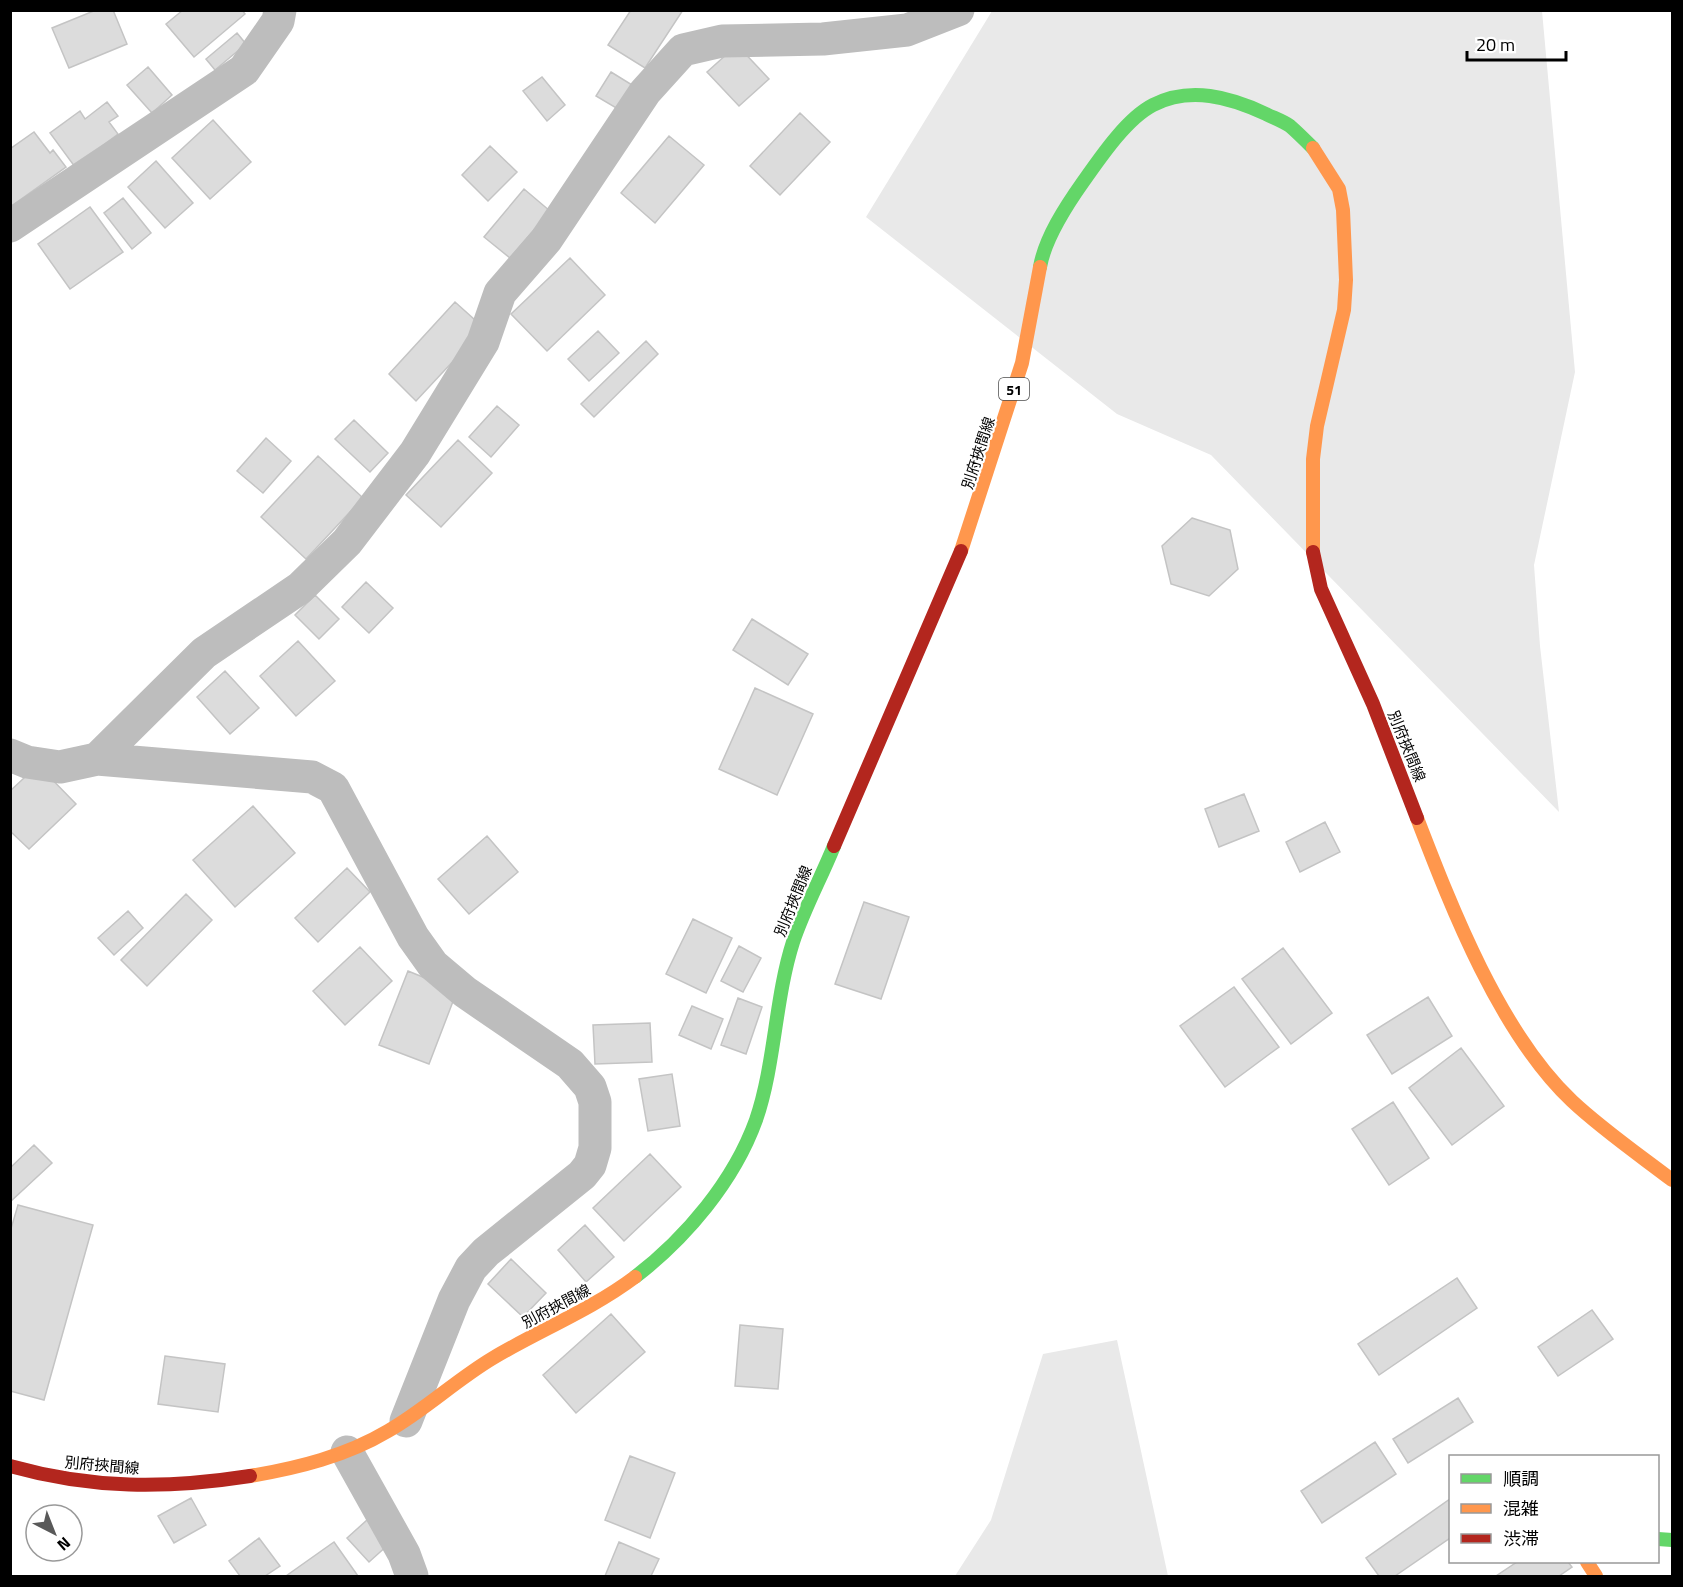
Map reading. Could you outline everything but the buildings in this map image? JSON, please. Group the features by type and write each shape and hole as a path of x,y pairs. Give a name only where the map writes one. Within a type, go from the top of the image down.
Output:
{"main road":[{"name":"別府挾間線","path":"10,1466 76,1482 148,1485 221,1480 271,1471 347,1452 406,1421 475,1370 592,1306 649,1265 702,1210 735,1164 756,1119 793,944 875,748 917,657 988,477 1022,363 1042,254 1077,191 1110,143 1151,106 1175,97 1197,94 1222,97 1273,116 1306,140 1331,171 1339,189 1343,210 1346,280 1344,310 1317,426 1313,459 1312,547 1321,588 1373,704 1450,903 1472,950 1529,1049 1571,1100 1638,1157 1672,1180"},
{"path":"1588,1563 1596,1576"}],"street":[{"path":"10,226 244,70 278,21 280,10"},
{"path":"97,759 204,653 300,588 347,542 427,433 483,342 500,293 546,240 645,92 683,50 722,41 822,39 907,30 958,10"},
{"path":"10,755 27,762 60,767 97,759 312,777 333,788 413,937 433,965 465,992 570,1064 590,1087 596,1102 595,1148 590,1165 582,1175 486,1252 471,1268 454,1300 406,1421"},
{"path":"347,1452 404,1554 412,1576"}],"shaded area":[{"path":"992,11 1542,11 1575,372 1534,565 1540,646 1559,812 1211,455 1117,414 866,217"},
{"path":"1117,1340 1168,1576 955,1576 991,1520 1043,1354"}],"traffic: fast":[{"path":"1040,267 1051,234 1083,182 1123,129 1153,105 1181,96 1196,95 1224,99 1252,108 1290,126 1313,148"},
{"path":"635,1277 672,1245 706,1207 747,1143 762,1099 782,986 793,942 834,846"},
{"path":"1659,1539 1672,1540"}],"traffic: slow":[{"path":"1313,148 1339,189 1343,210 1346,280 1344,310 1317,426 1313,459 1313,552"},
{"path":"961,551 1022,363 1040,267"},
{"path":"1417,818 1462,930 1501,1006 1522,1041 1546,1073 1572,1101 1608,1132 1672,1180"},
{"path":"250,1476 321,1460 372,1440 415,1414 493,1358 601,1300 635,1277"},
{"path":"1588,1563 1596,1576"}],"traffic: jam":[{"path":"834,846 961,551"},
{"path":"1313,552 1321,589 1373,704 1417,818"},
{"path":"10,1466 40,1474 100,1483 159,1485 250,1476"}]}
